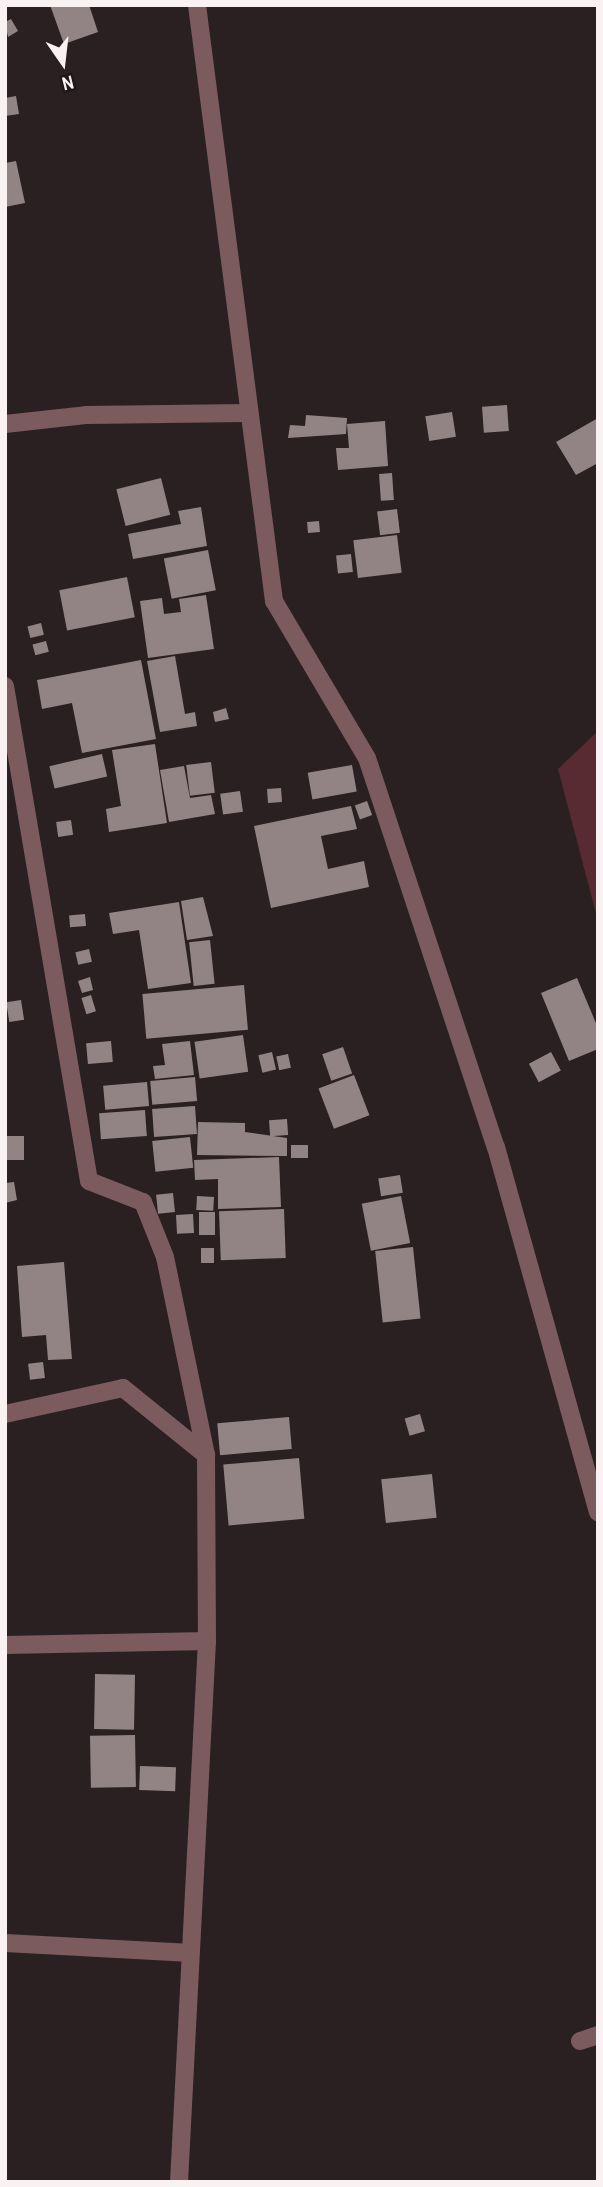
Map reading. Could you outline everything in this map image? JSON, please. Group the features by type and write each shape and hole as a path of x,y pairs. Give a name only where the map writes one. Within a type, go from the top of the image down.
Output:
{"street":[{"path":"197,5 246,413 274,601 367,758 496,1147 598,1512"},
{"path":"5,424 86,415 246,413"},
{"path":"5,687 89,1181 143,1202 164,1258 206,1455 207,1641 187,1953 179,2182"},
{"path":"5,1413 123,1388 206,1455"},
{"path":"5,1645 207,1641"},
{"path":"5,1943 187,1953"},
{"path":"580,2041 598,2035"}],"shaded area":[{"path":"598,731 598,921 558,769"}],"building":[{"path":"50,5 89,5 98,32 64,44"},
{"path":"11,19 18,31 8,37 5,22"},
{"path":"16,96 19,114 5,116 5,98"},
{"path":"16,161 25,203 5,207 5,163"},
{"path":"507,405 509,431 484,433 482,407"},
{"path":"452,412 456,437 429,441 425,416"},
{"path":"306,415 347,418 346,434 288,438 290,425 305,426"},
{"path":"598,418 598,463 576,475 556,442"},
{"path":"385,421 388,466 338,470 336,448 349,448 347,424"},
{"path":"392,473 394,500 381,501 379,474"},
{"path":"161,478 170,515 126,526 116,489"},
{"path":"201,507 207,546 133,559 128,534 181,524 178,511"},
{"path":"397,509 400,533 380,535 377,511"},
{"path":"319,521 320,532 308,533 307,522"},
{"path":"397,535 402,573 358,578 353,540"},
{"path":"208,550 216,590 172,599 164,559"},
{"path":"351,554 353,572 338,573 336,556"},
{"path":"127,577 135,617 67,630 59,590"},
{"path":"206,595 214,649 148,658 140,601 162,598 164,614 181,612 179,599"},
{"path":"41,623 44,635 30,638 27,626"},
{"path":"46,641 49,652 35,655 32,645"},
{"path":"175,656 185,714 195,712 197,726 160,732 147,661"},
{"path":"141,660 156,739 82,753 72,703 42,709 37,680"},
{"path":"226,708 229,719 215,722 213,712"},
{"path":"155,744 167,823 109,832 106,809 121,806 112,750"},
{"path":"102,754 107,776 55,789 49,766"},
{"path":"211,762 215,793 190,796 186,765"},
{"path":"352,765 357,792 312,799 308,773"},
{"path":"184,766 190,798 211,795 215,814 169,822 160,770"},
{"path":"281,788 282,802 268,803 267,789"},
{"path":"240,791 243,812 223,815 220,794"},
{"path":"367,801 372,815 360,820 355,805"},
{"path":"351,806 357,829 321,836 328,869 364,861 369,887 271,908 254,826"},
{"path":"71,820 73,835 58,837 56,822"},
{"path":"203,897 213,936 187,940 181,901"},
{"path":"179,902 191,983 148,989 139,930 113,934 109,913"},
{"path":"85,914 86,926 70,927 69,915"},
{"path":"210,940 215,984 194,986 189,942"},
{"path":"89,949 92,962 78,965 75,952"},
{"path":"90,977 93,990 82,993 78,981"},
{"path":"577,978 598,1028 598,1049 569,1061 541,993"},
{"path":"244,985 248,1030 146,1039 142,994"},
{"path":"91,995 96,1011 86,1014 81,998"},
{"path":"21,1000 24,1020 9,1022 6,1002"},
{"path":"243,1035 248,1072 200,1078 194,1042"},
{"path":"111,1041 113,1062 88,1064 86,1043"},
{"path":"190,1041 194,1075 155,1079 153,1066 165,1065 162,1044"},
{"path":"343,1047 352,1073 331,1081 322,1054"},
{"path":"272,1052 276,1070 262,1073 258,1055"},
{"path":"551,1052 561,1071 539,1082 529,1064"},
{"path":"288,1054 291,1068 279,1070 276,1056"},
{"path":"354,1075 369,1115 334,1129 319,1089"},
{"path":"195,1077 197,1101 152,1105 150,1081"},
{"path":"147,1082 149,1106 105,1110 103,1086"},
{"path":"195,1106 197,1134 154,1137 152,1109"},
{"path":"145,1110 147,1136 101,1139 99,1113"},
{"path":"287,1119 288,1135 270,1136 269,1120"},
{"path":"198,1122 245,1123 245,1132 287,1138 287,1156 197,1155"},
{"path":"5,1136 24,1136 24,1160 5,1160"},
{"path":"190,1137 193,1168 155,1172 152,1141"},
{"path":"291,1145 308,1145 308,1158 291,1158"},
{"path":"279,1157 281,1207 218,1209 218,1179 195,1180 194,1160"},
{"path":"400,1175 403,1193 381,1196 378,1178"},
{"path":"14,1182 17,1200 5,1203 5,1183"},
{"path":"173,1193 175,1212 158,1214 156,1195"},
{"path":"197,1196 214,1197 213,1211 196,1210"},
{"path":"401,1196 410,1243 371,1251 362,1204"},
{"path":"284,1209 286,1258 221,1260 219,1211"},
{"path":"199,1212 215,1212 215,1235 199,1235"},
{"path":"193,1214 194,1233 177,1234 176,1215"},
{"path":"413,1247 421,1319 383,1323 375,1251"},
{"path":"201,1248 214,1248 214,1263 201,1263"},
{"path":"64,1262 72,1359 48,1360 46,1335 22,1337 17,1266"},
{"path":"43,1362 45,1378 30,1380 28,1364"},
{"path":"420,1414 425,1431 410,1436 405,1418"},
{"path":"289,1417 292,1449 220,1455 217,1423"},
{"path":"299,1458 304,1519 229,1525 223,1465"},
{"path":"432,1474 437,1518 386,1523 381,1479"},
{"path":"95,1674 135,1675 134,1730 94,1729"},
{"path":"135,1735 136,1787 91,1788 90,1736"},
{"path":"140,1766 176,1767 175,1791 139,1790"}]}
